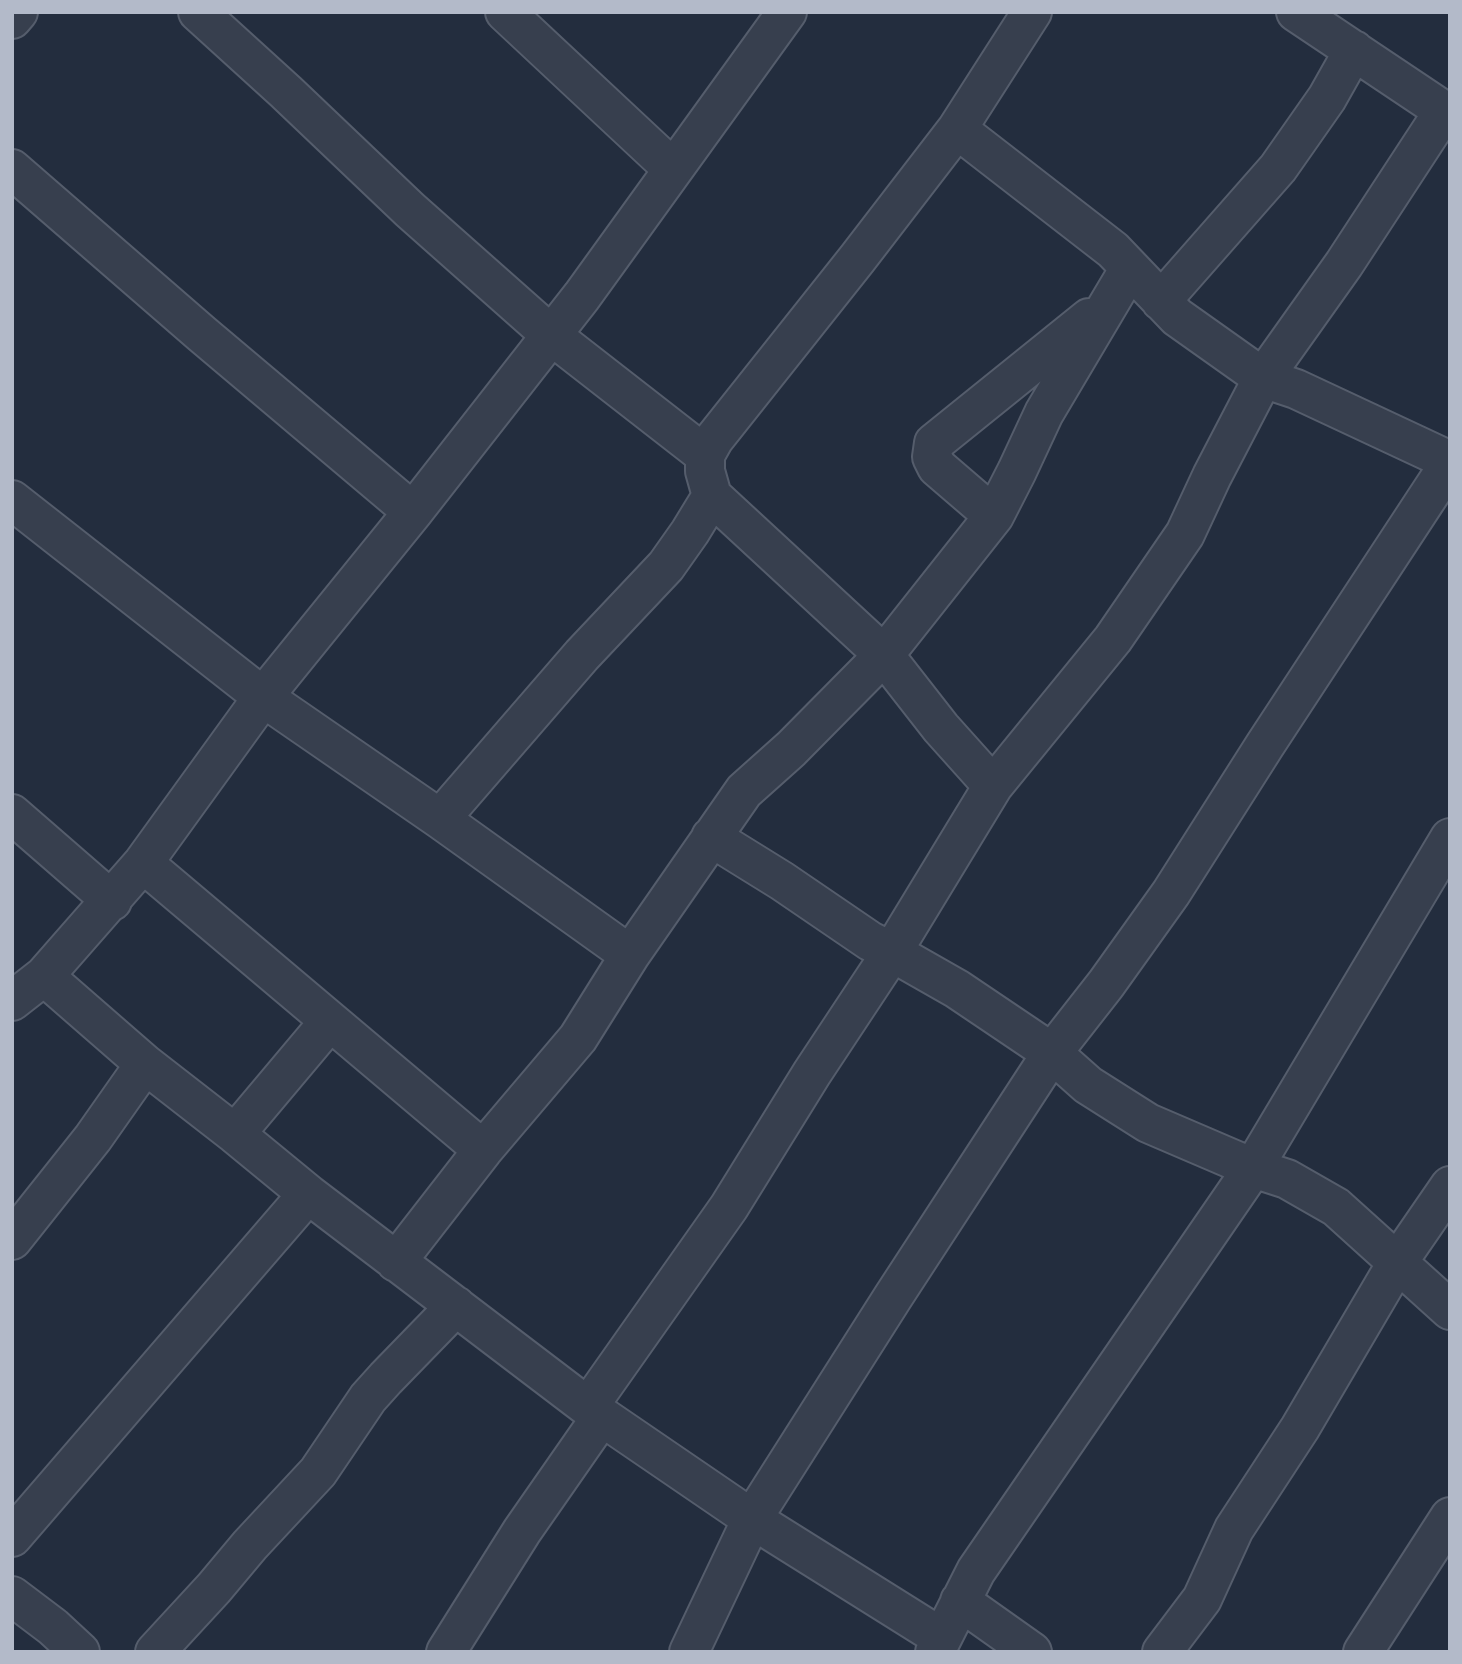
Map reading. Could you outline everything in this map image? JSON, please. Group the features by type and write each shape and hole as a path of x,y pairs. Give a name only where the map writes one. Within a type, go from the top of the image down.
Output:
{"street":[{"path":"12,19 18,12"},
{"path":"198,12 410,210 551,335 705,455"},
{"path":"505,12 673,169"},
{"path":"12,1001 44,976 144,863 263,696 413,512 582,296 787,12"},
{"path":"993,786 941,728 884,654 712,496 705,471 705,455 714,439 957,129 1032,12"},
{"path":"446,1652 595,1411 892,952 993,786 1113,639 1185,534 1263,378 1447,113 1298,13"},
{"path":"1161,301 1278,168 1327,98 1354,50"},
{"path":"689,1652 752,1519 893,1297 1052,1053 1106,984 1171,893 1450,462 1296,389 1263,378 1177,317 1113,250 957,129"},
{"path":"12,169 413,512"},
{"path":"396,1262 483,1150 578,1038 630,955 744,791 791,749 884,654 994,516 1044,413 1130,268"},
{"path":"994,516 937,467 932,457 934,443 1110,301"},
{"path":"440,819 582,655 666,566 712,496"},
{"path":"12,500 263,696 630,955"},
{"path":"12,814 111,901"},
{"path":"711,836 870,941 957,989 1052,1053 1088,1085 1149,1123 1253,1168 1287,1179 1336,1207 1450,1310"},
{"path":"44,976 145,1064 308,1194 595,1411 938,1645 976,1571 1253,1168 1450,838"},
{"path":"144,863 483,1150"},
{"path":"235,1134 330,1021"},
{"path":"12,1240 93,1138 145,1064"},
{"path":"1161,1652 1202,1599 1234,1529 1300,1428 1397,1263 1450,1186"},
{"path":"12,1537 308,1194"},
{"path":"155,1652 318,1472 368,1398 456,1306"},
{"path":"1363,1652 1450,1517"},
{"path":"12,1596 53,1627 80,1652"},
{"path":"960,1601 1032,1652"}]}
